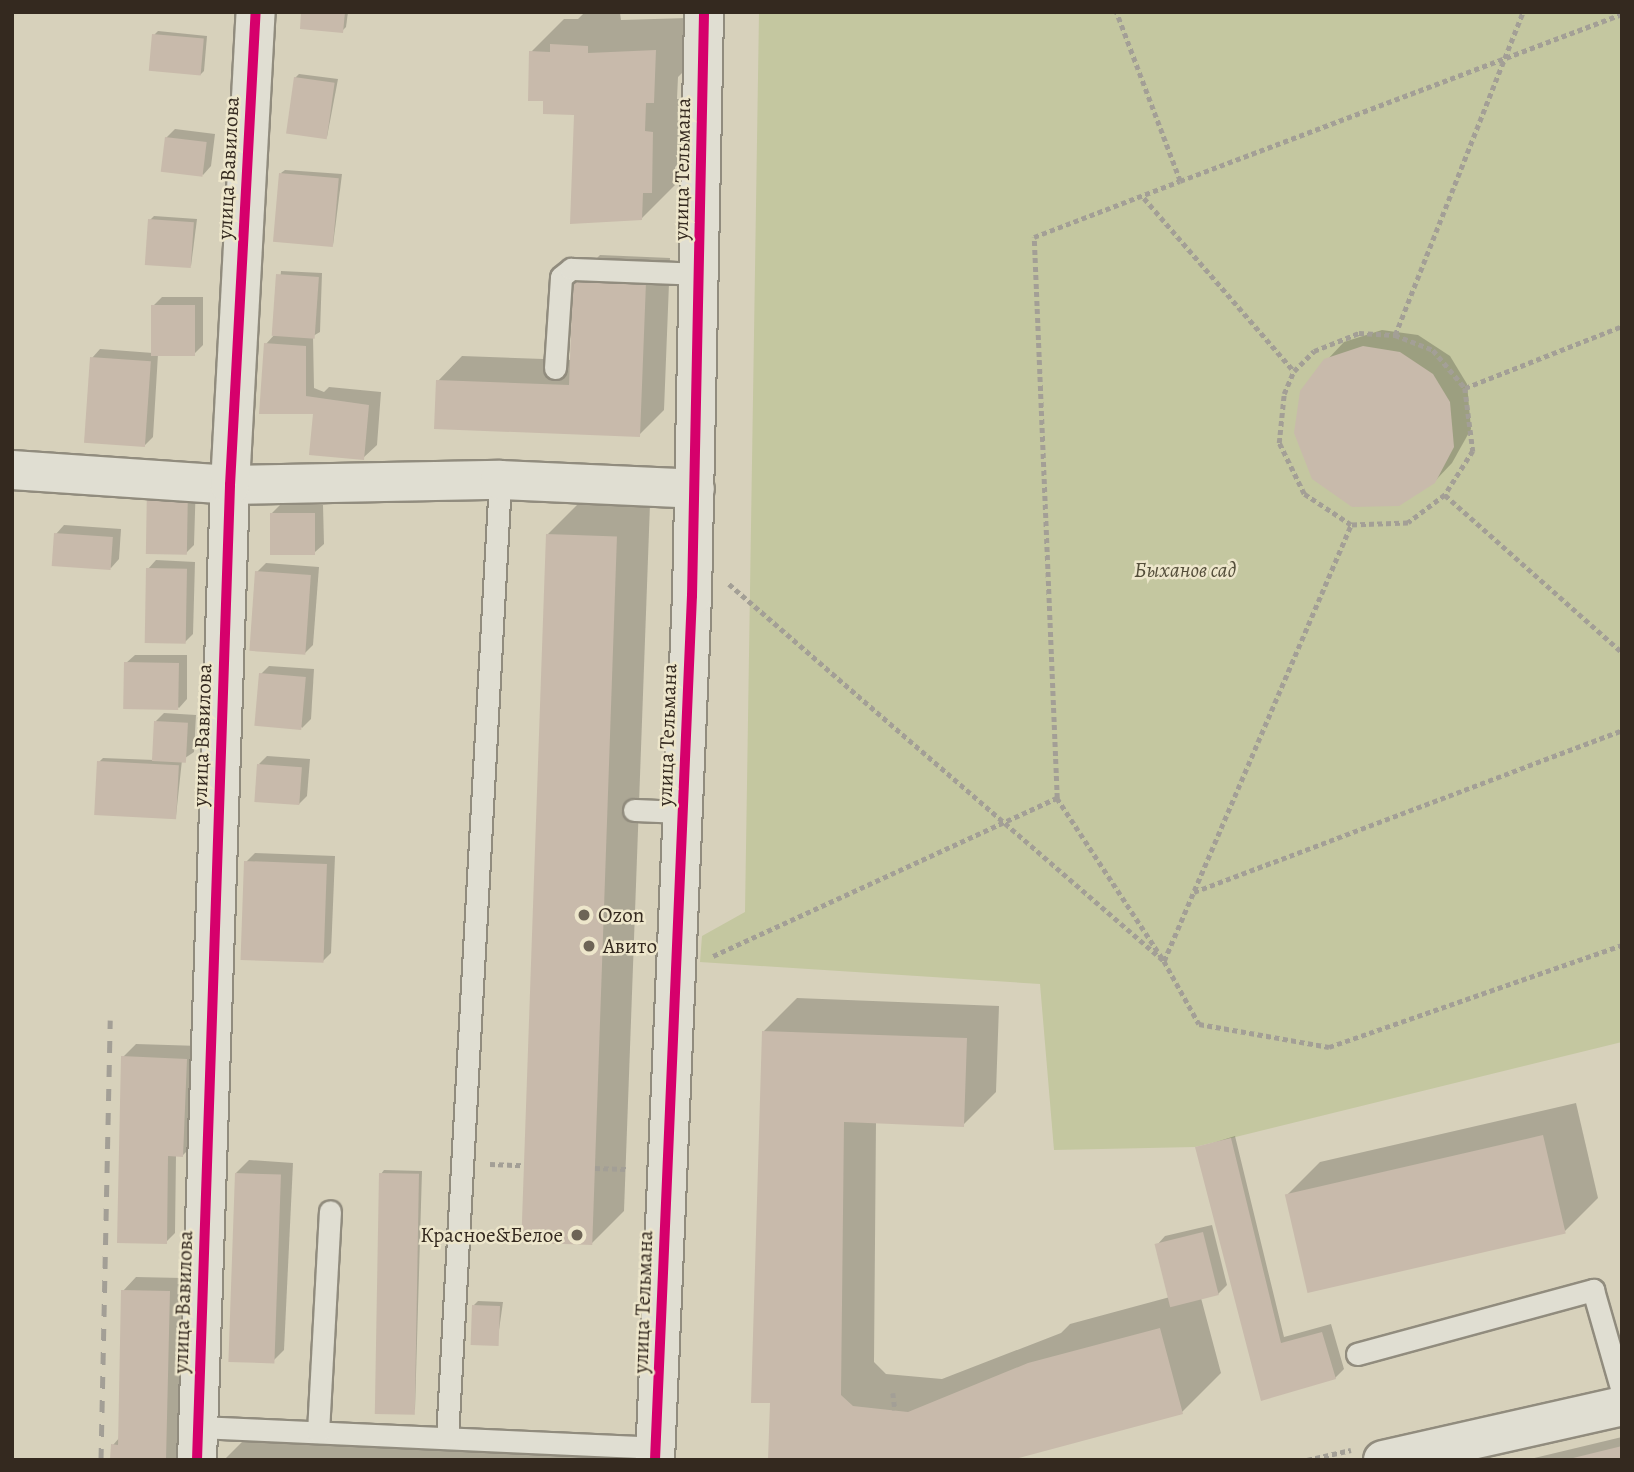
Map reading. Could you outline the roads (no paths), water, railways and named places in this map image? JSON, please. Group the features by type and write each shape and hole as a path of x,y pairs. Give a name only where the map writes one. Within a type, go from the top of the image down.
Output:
{"street":[{"name":"улица Вавилова","path":"197,1443 230,485 256,12"},
{"name":"улица Тельмана","path":"655,1454 695,489 704,12"},
{"path":"12,470 230,485 500,480 695,489"},
{"path":"1382,1460 1622,1406"}],"lane":[{"path":"555,368 561,277 571,268 699,274"},
{"path":"447,1438 500,480"},
{"path":"634,810 683,812"},
{"path":"318,1432 330,1211"},
{"path":"1357,1354 1593,1290 1622,1391"},
{"path":"197,1443 318,1432 447,1438 655,1454"}],"railway":[{"path":"101,1460 110,1020"}],"place":[{"name":"Ozon","path":"584,915"},
{"name":"Авито","path":"589,946"},
{"name":"Красное&Белое","path":"577,1235"}],"park label":[{"name":"Быханов сад","path":"1185,570"}]}
